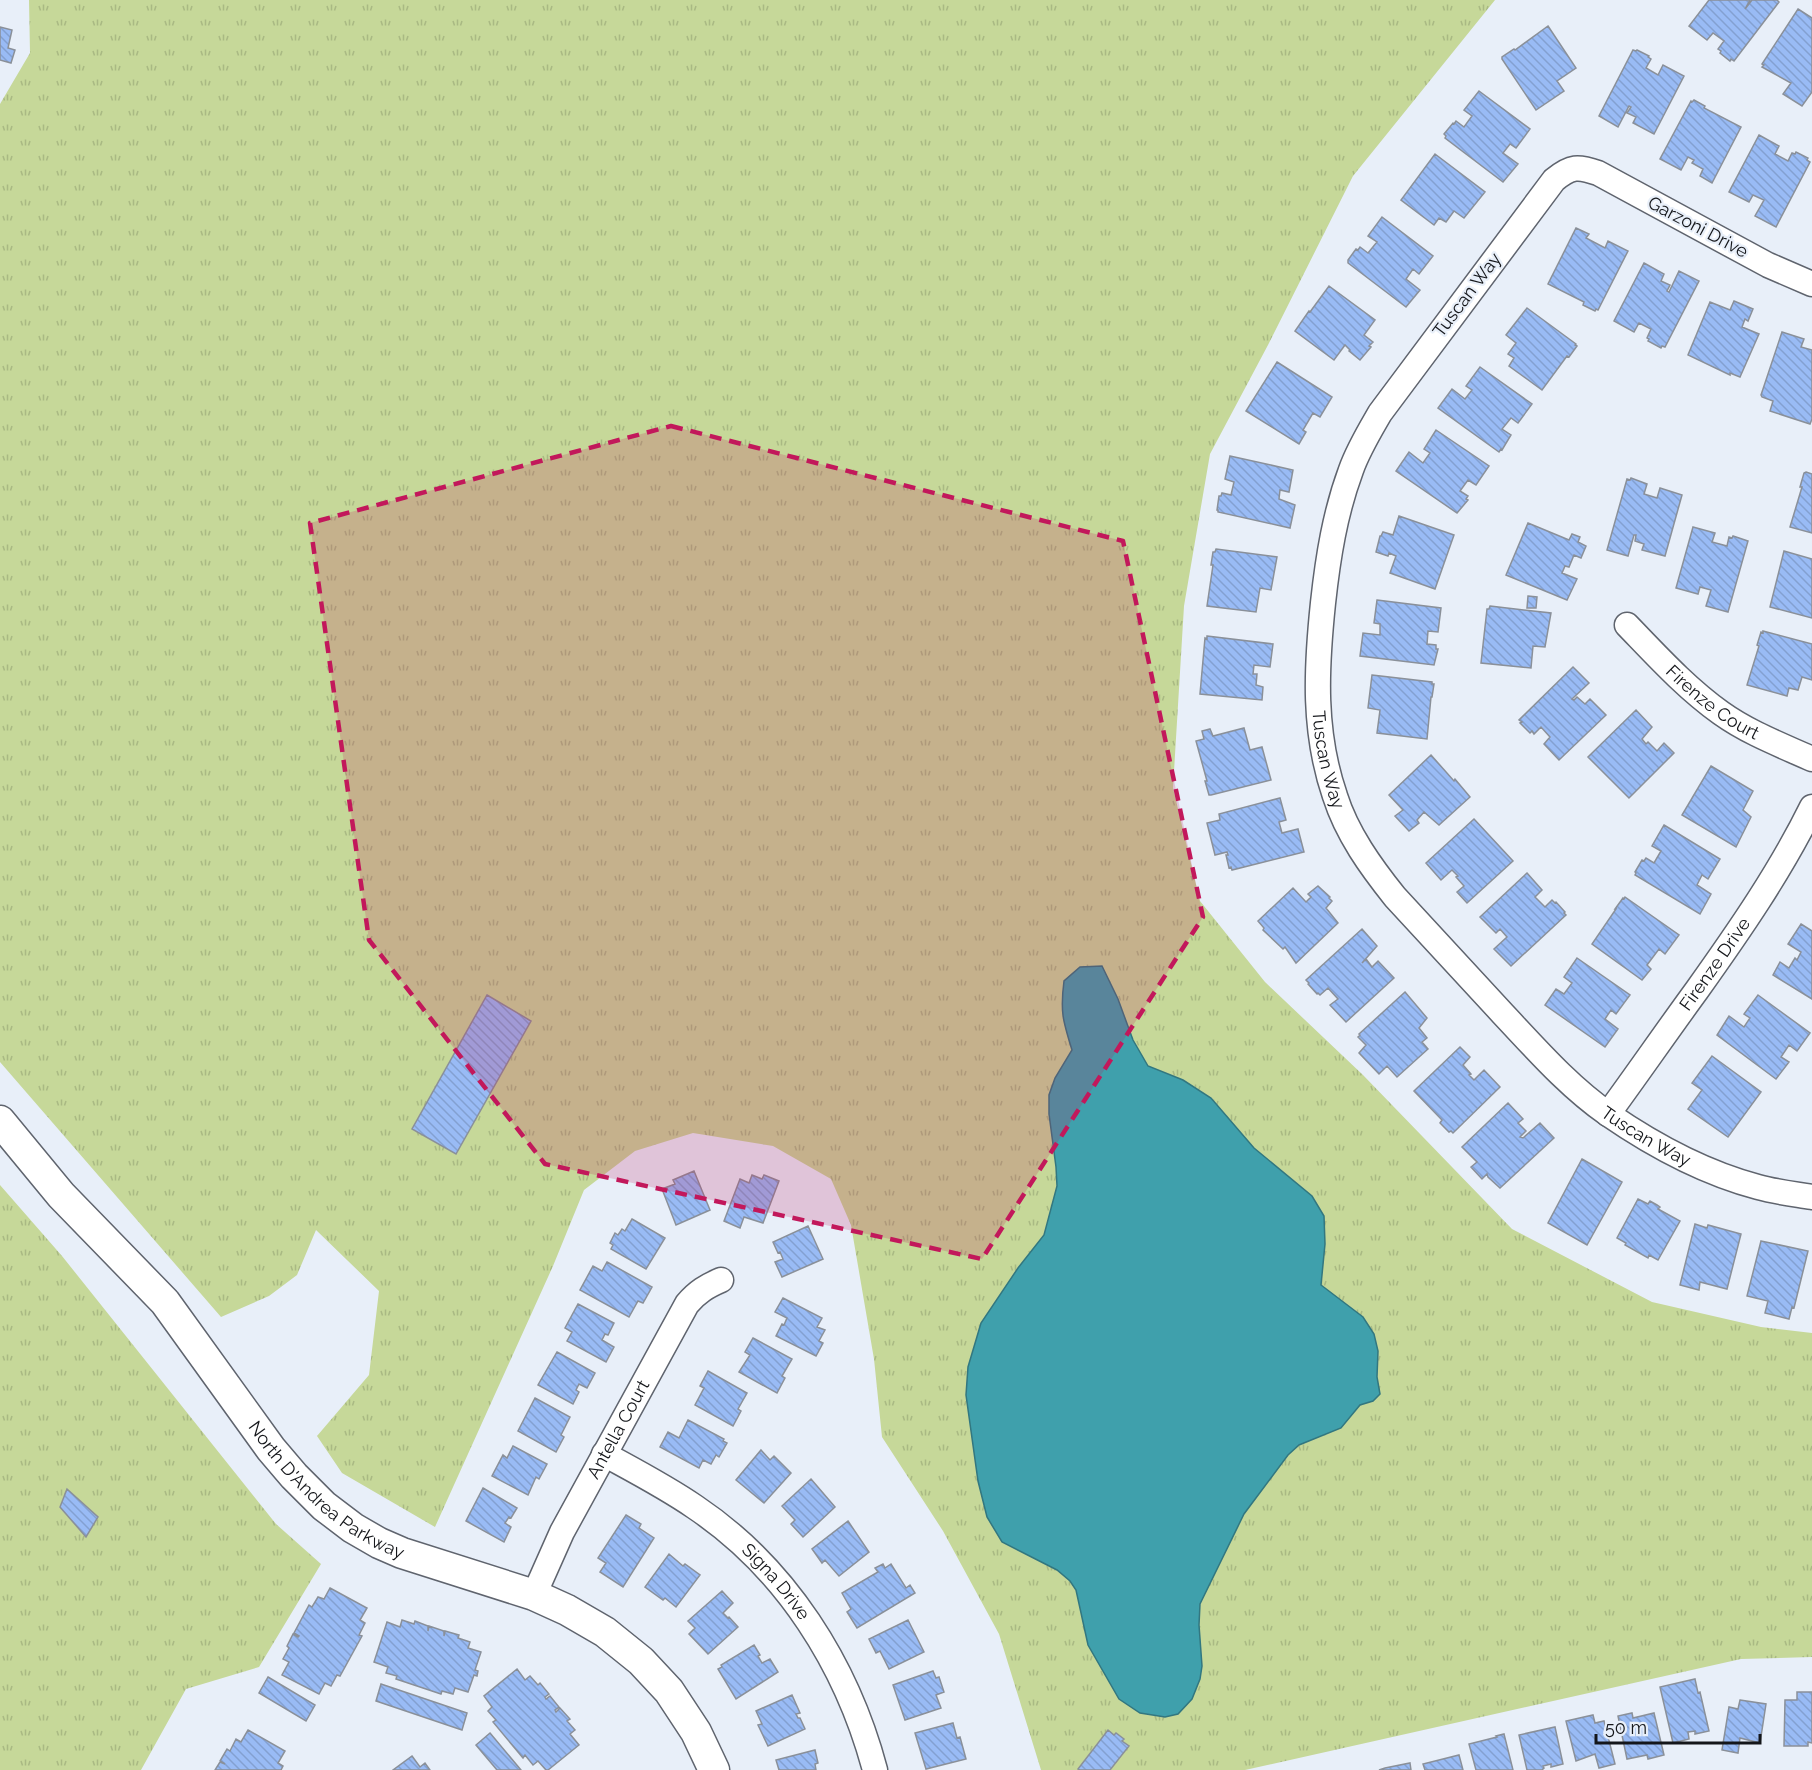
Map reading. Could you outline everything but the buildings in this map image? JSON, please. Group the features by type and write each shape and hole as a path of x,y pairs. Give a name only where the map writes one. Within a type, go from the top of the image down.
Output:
{"street":[{"name":"Garzoni Drive","path":"1586,161 1598,173 1768,265 1812,284"},
{"name":"Tuscan Way","path":"1586,161 1570,168 1545,190 1380,413 1359,450 1344,489 1329,552 1318,651 1318,716 1324,757 1335,798 1352,836 1374,871 1395,897 1553,1067 1583,1095 1649,1140 1717,1173 1759,1187 1812,1197"},
{"name":"Firenze Court","path":"1627,625 1692,691 1723,715 1759,736 1812,759"},
{"name":"Firenze Drive","path":"1608,1114 1767,889 1812,807"},
{"name":"North D'Andrea Parkway","path":"0,1121 61,1195 165,1302 271,1449 300,1483 324,1506 365,1535 402,1553 534,1595 588,1621 624,1646 655,1674 696,1732 714,1770"},
{"name":"Antella Court","path":"534,1595 562,1532 687,1304 695,1294 721,1280"},
{"name":"Signa Drive","path":"604,1454 696,1507 739,1541 785,1588 835,1664 856,1712 875,1770"}],"highlighted area":[{"path":"671,426 1123,541 1203,917 982,1259 545,1164 369,940 310,523"}],"green space":[{"path":"29,0 1495,0 1353,176 1210,454 1184,606 1173,788 1200,901 1265,982 1363,1075 1512,1229 1652,1302 1761,1327 1812,1333 1812,1657 1741,1659 1245,1770 1041,1770 999,1634 943,1531 882,1437 874,1359 851,1225 831,1179 773,1146 693,1133 635,1151 584,1190 553,1266 435,1527 342,1473 317,1436 369,1375 379,1291 316,1230 297,1275 269,1296 221,1317 0,1062 0,104 30,53"},
{"path":"0,1185 62,1256 276,1524 321,1564 259,1667 186,1689 141,1770 0,1770"}],"water":[{"path":"1102,966 1118,999 1133,1040 1148,1066 1183,1080 1211,1098 1254,1148 1312,1196 1324,1216 1325,1244 1321,1285 1363,1317 1374,1334 1378,1351 1377,1377 1380,1394 1373,1401 1360,1405 1341,1428 1299,1445 1288,1455 1244,1514 1200,1604 1202,1666 1200,1679 1192,1699 1178,1714 1165,1717 1140,1713 1119,1699 1088,1645 1076,1590 1070,1581 1057,1570 1002,1542 987,1517 978,1481 966,1395 968,1367 981,1323 1018,1268 1044,1235 1057,1186 1049,1095 1055,1078 1072,1050 1063,1016 1064,981 1080,967"}]}
